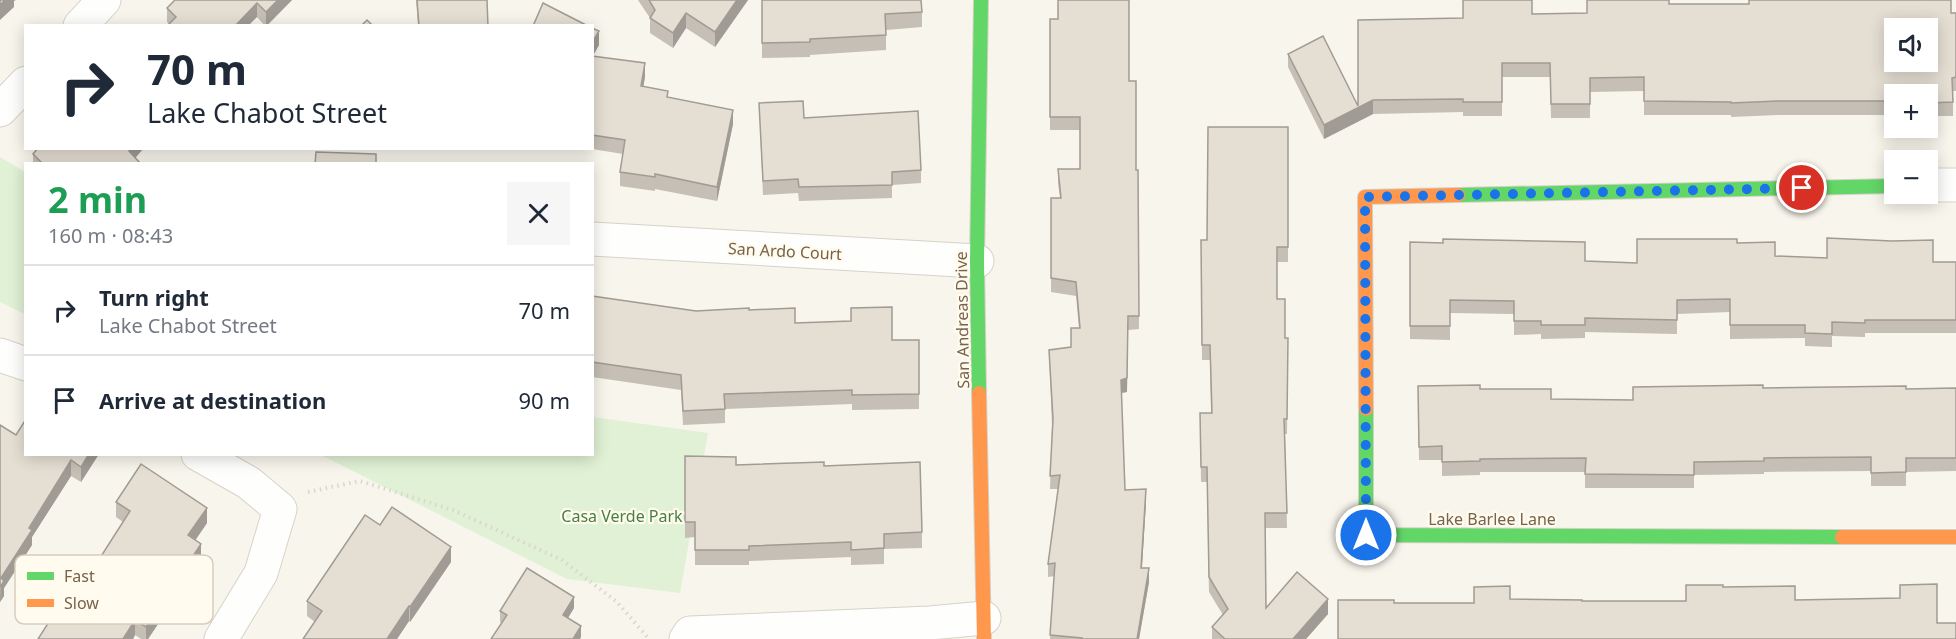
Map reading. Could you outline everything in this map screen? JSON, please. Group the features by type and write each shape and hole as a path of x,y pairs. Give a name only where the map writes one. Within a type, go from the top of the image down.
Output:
{"street":[{"path":"82,24 104,0"},
{"name":"San Andreas Drive","path":"981,0 977,261 984,628"},
{"path":"0,110 24,85"},
{"path":"1938,185 1956,185"},
{"name":"Lake Barlee Lane","path":"1884,186 1365,197 1366,535 1956,537"},
{"name":"San Ardo Court","path":"594,240 977,261"},
{"path":"0,355 24,363"},
{"path":"202,456 249,483 280,509 261,573 221,639"},
{"path":"686,639 690,633 930,623 984,628"}],"path":[{"path":"280,509 304,493 360,481 453,510 561,560 617,602 649,639"}],"green space":[{"path":"0,157 24,171 24,314 0,302"},
{"name":"Casa Verde Park","path":"594,417 708,433 680,593 567,579 323,456 594,456"}],"building":[{"path":"175,0 278,0 266,12 257,3 237,24 169,24 176,17 167,8"},
{"path":"417,0 487,0 488,24 419,24"},
{"path":"649,0 737,0 715,32 686,13 673,33 650,18 655,10"},
{"path":"762,0 921,0 922,12 885,14 886,35 810,39 810,42 762,43"},
{"path":"1058,0 1129,0 1129,81 1136,81 1139,316 1128,316 1127,378 1121,380 1125,490 1146,489 1141,568 1149,568 1137,639 1082,639 1050,635 1055,563 1048,564 1060,475 1050,476 1053,419 1049,350 1071,347 1071,328 1080,328 1076,282 1051,278 1051,198 1061,198 1058,169 1080,169 1080,117 1050,117 1050,19 1058,19"},
{"path":"1463,0 1532,0 1532,14 1587,13 1587,0 1669,0 1669,4 1749,4 1749,0 1951,0 1951,13 1956,13 1956,77 1952,78 1953,102 1938,103 1938,84 1884,84 1884,101 1731,103 1644,101 1644,77 1590,78 1590,104 1551,104 1550,63 1502,63 1502,102 1463,102 1463,99 1373,100 1324,125 1288,54 1323,36 1358,106 1358,20 1463,18"},
{"path":"543,3 584,24 534,24"},
{"path":"594,29 599,31 594,40"},
{"path":"594,56 645,63 641,86 668,91 667,97 733,110 717,187 655,174 655,177 620,172 625,140 594,135"},
{"path":"803,101 804,118 918,111 921,170 892,172 892,185 799,187 798,179 763,181 759,103"},
{"path":"1208,127 1288,127 1288,247 1277,247 1277,299 1285,299 1285,338 1288,338 1287,419 1284,419 1287,513 1265,513 1266,608 1297,572 1328,599 1293,639 1225,639 1212,627 1228,609 1209,577 1207,467 1201,467 1200,413 1212,413 1210,345 1202,345 1201,240 1207,240"},
{"path":"36,150 130,150 139,162 41,162 33,154"},
{"path":"316,152 376,154 376,162 315,162"},
{"path":"1827,238 1933,240 1933,262 1956,262 1956,320 1832,322 1832,334 1805,333 1805,325 1730,325 1730,299 1677,300 1677,320 1585,318 1585,325 1541,325 1541,321 1514,321 1514,301 1450,300 1450,326 1410,326 1410,242 1443,243 1443,239 1585,242 1585,261 1637,263 1637,239 1737,239 1737,243 1775,242 1775,256 1827,258"},
{"path":"594,296 696,311 795,308 795,323 851,321 851,308 892,307 892,340 919,340 919,394 852,395 852,390 724,394 725,409 683,411 681,375 594,362"},
{"path":"1480,385 1480,389 1551,389 1551,399 1633,400 1633,387 1763,385 1763,388 1906,386 1906,389 1956,388 1956,458 1906,458 1906,472 1871,473 1871,457 1764,458 1764,461 1694,462 1694,475 1585,474 1586,458 1480,459 1480,461 1442,462 1442,446 1419,447 1418,386"},
{"path":"24,422 24,456 88,456 81,467 71,460 29,528 32,530 1,578 4,581 0,587 0,425 16,435"},
{"path":"685,456 736,457 736,465 824,462 824,466 920,462 922,532 884,534 884,548 851,550 851,542 749,546 749,550 695,550 695,522 685,522"},
{"path":"141,464 207,508 188,535 201,544 194,555 102,555 130,511 116,502"},
{"path":"392,507 451,547 387,639 303,639 322,611 307,601 365,515 380,525"},
{"path":"527,568 574,597 563,615 581,626 573,639 491,639 507,615 500,611"},
{"path":"1937,584 1937,623 1956,623 1956,639 1338,639 1338,600 1474,603 1474,587 1510,586 1510,599 1686,601 1686,585 1795,586 1795,600 1900,598 1900,585"},
{"path":"48,624 132,624 123,639 38,639"}],"traffic: fast":[{"path":"979,393 977,261 981,0"},
{"path":"1458,195 1884,186"},
{"path":"1366,409 1366,535 1842,537"}],"traffic: slow":[{"path":"1366,409 1365,197 1458,195"},
{"path":"979,393 984,639"},
{"path":"1842,537 1956,537"}],"route":[{"path":"1366,535 1365,197 1802,188"}]}
